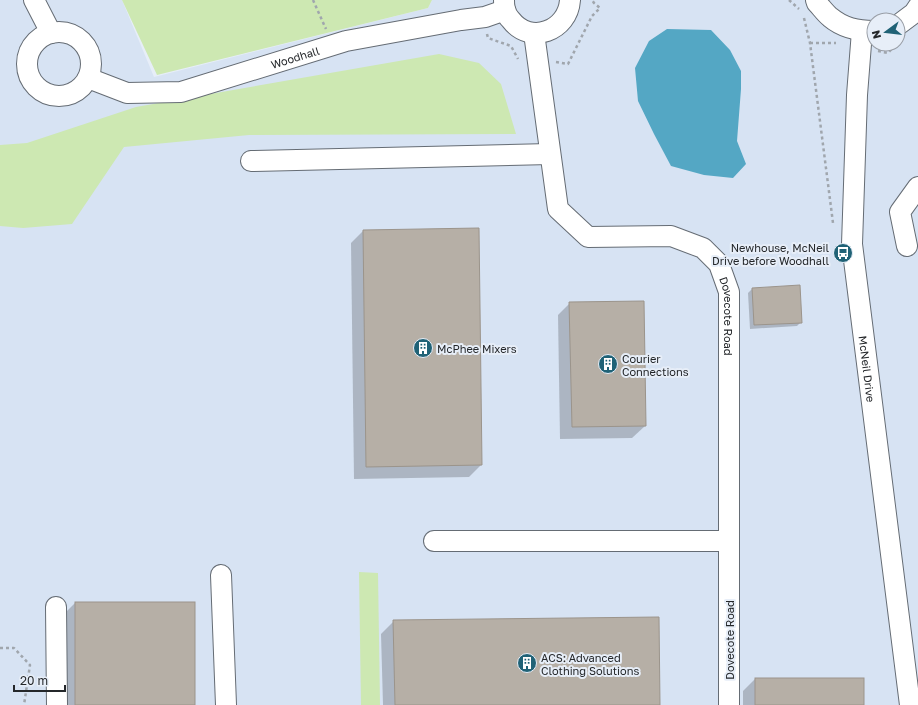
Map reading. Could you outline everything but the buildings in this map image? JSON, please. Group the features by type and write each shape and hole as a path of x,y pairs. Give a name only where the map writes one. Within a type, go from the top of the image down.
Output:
{"street":[{"path":"34,0 51,33"},
{"path":"534,33 545,32 554,28 563,21 568,12 570,0"},
{"path":"816,0 829,16 844,26 866,31"},
{"name":"Woodhall","path":"88,78 127,93 181,92 346,41 460,20 485,18 504,5 507,15 514,24 523,30 534,33"},
{"path":"906,18 914,13 918,7"},
{"path":"67,32 77,37 85,45 90,55 91,64 88,78 82,87 63,96 50,94 40,89 35,85 29,73 27,62 34,44 38,39 51,33 67,32"},
{"name":"Dovecote Road","path":"534,33 558,209 588,238 671,236 703,248 719,264 729,292 729,705"},
{"name":"McNeil Drive","path":"866,43 857,95 852,244 910,705"},
{"path":"251,161 550,154"},
{"path":"907,246 900,212 918,187"},
{"path":"434,541 729,541"},
{"path":"221,575 226,705"},
{"path":"56,607 57,705"}],"path":[{"path":"313,0 333,45"},
{"path":"537,59 568,64 592,16 600,8 592,0"},
{"path":"0,648 14,648 30,665 24,705"}],"shaded area":[{"path":"0,0 122,0 154,77 428,8 432,0 918,0 918,705 0,705"}],"green space":[{"path":"122,0 432,0 428,8 157,75"},
{"path":"439,54 479,63 501,84 516,134 249,135 124,147 72,224 23,228 0,226 0,145 27,143 136,107"},
{"path":"359,572 378,573 380,705 361,705"}],"water":[{"path":"667,29 711,30 730,50 741,71 737,141 746,164 733,178 704,175 671,166 638,101 635,68 649,41"}],"place":[{"name":"Newhouse, McNeil Drive before Woodhall","path":"843,253"},
{"name":"McPhee Mixers","path":"423,348"},
{"name":"Courier Connections","path":"608,364"},
{"name":"ACS: Advanced Clothing Solutions","path":"527,663"}]}
